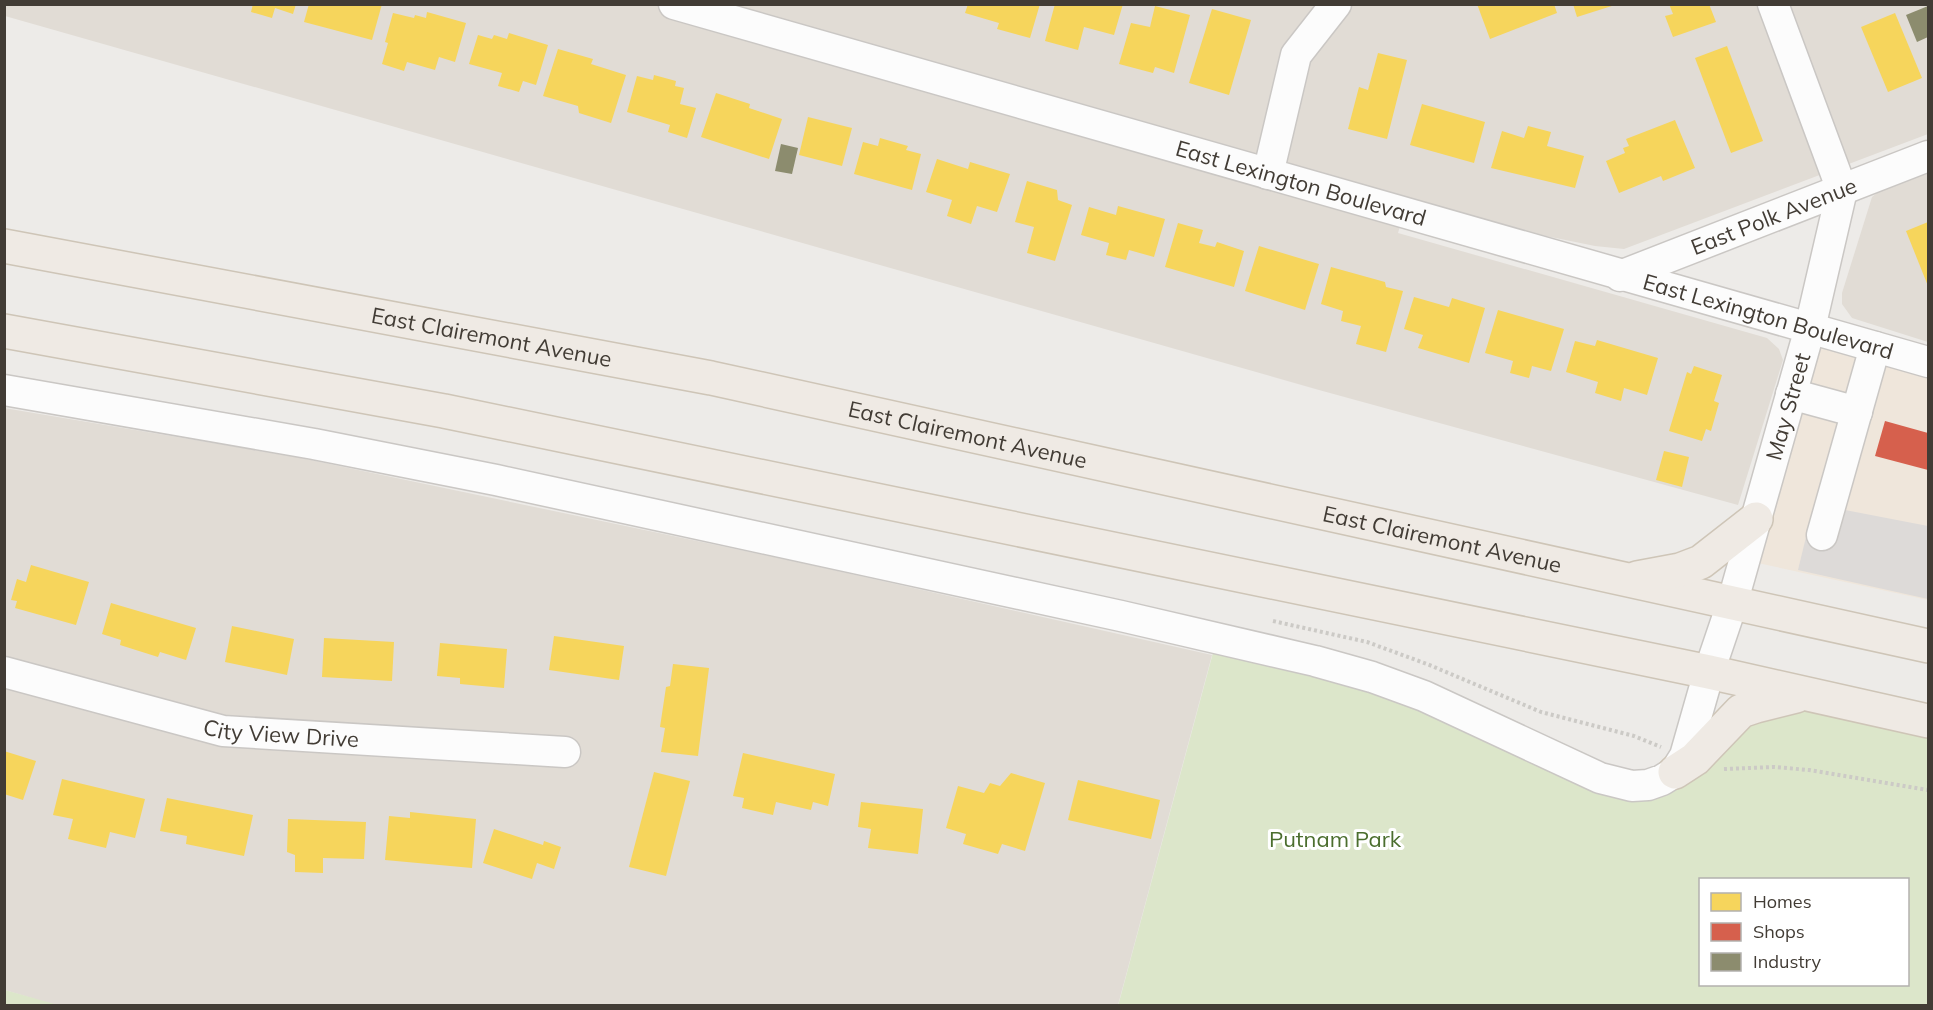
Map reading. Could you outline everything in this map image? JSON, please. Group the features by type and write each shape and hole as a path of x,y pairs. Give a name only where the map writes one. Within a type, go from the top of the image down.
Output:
{"main road":[{"name":"East Clairemont Avenue","path":"4,246 711,378 1929,646"},
{"path":"4,331 444,411 1709,672 1929,722"},
{"path":"1627,580 1680,570 1701,562 1756,519"},
{"path":"1675,772 1695,759 1741,711 1804,694"}],"street":[{"name":"East Lexington Boulevard","path":"674,4 1620,276 1929,362"},
{"path":"1268,174 1296,55 1336,4"},
{"path":"1773,4 1842,190"},
{"name":"East Polk Avenue","path":"1620,276 1929,156"},
{"name":"May Street","path":"1675,772 1685,756 1732,603 1810,328 1842,190"},
{"path":"1822,535 1875,347"},
{"path":"4,390 314,444 496,480 1132,619 1315,661 1372,677 1424,696 1600,778 1616,783 1632,786 1648,785 1675,772"},
{"path":"1791,394 1857,412"},
{"name":"City View Drive","path":"4,672 223,731 565,752"}],"shaded area":[{"path":"4,5 1928,5 1928,134 1624,249 1595,246 1536,234 1408,198 1398,233 1767,338 1779,349 1783,360 1738,505 1319,390 5,16"},
{"path":"1928,170 1928,342 1852,318 1842,304 1842,293 1872,197 1882,189"},
{"path":"1810,328 1928,362 1928,600 1744,560"},
{"path":"4,408 296,457 802,563 1212,655 1118,1005 58,1006 5,990"},
{"path":"1814,504 1928,526 1928,599 1798,570"}],"green space":[{"name":"Putnam Park","path":"1217,638 1315,661 1616,783 1685,756 1804,694 1928,725 1928,1005 1118,1006"},
{"path":"5,990 58,1005 5,1005"}],"building: Homes":[{"path":"253,4 296,4 293,14 275,8 272,18 251,12"},
{"path":"309,4 382,4 372,40 304,22"},
{"path":"968,4 1040,4 1030,38 997,29 999,23 965,13"},
{"path":"1055,4 1123,4 1114,35 1084,27 1078,50 1045,41"},
{"path":"1477,4 1554,4 1557,13 1490,39"},
{"path":"1573,4 1615,4 1615,5 1577,17"},
{"path":"1669,4 1709,4 1716,22 1673,37 1665,16 1673,14"},
{"path":"1155,6 1190,15 1174,73 1155,67 1153,73 1119,64 1131,23 1150,27"},
{"path":"1212,9 1251,20 1229,95 1189,83"},
{"path":"427,12 466,23 455,62 439,57 435,70 407,62 404,71 382,64 393,13 426,18"},
{"path":"1895,13 1922,78 1888,92 1861,27"},
{"path":"509,33 548,45 536,85 523,81 519,92 498,86 502,73 469,64 478,35 492,39 494,35 507,39"},
{"path":"1727,46 1763,141 1731,153 1695,58"},
{"path":"558,49 593,59 591,64 626,75 611,123 579,113 578,106 543,96"},
{"path":"1378,53 1407,60 1387,139 1348,129 1359,87 1368,90"},
{"path":"654,75 676,81 675,86 684,88 680,104 696,108 687,138 668,132 670,125 627,112 637,76 653,80"},
{"path":"716,93 750,104 749,108 782,119 769,159 701,137"},
{"path":"1422,104 1485,122 1474,163 1410,145"},
{"path":"808,117 852,128 842,166 799,155"},
{"path":"1675,120 1695,168 1663,181 1661,176 1619,193 1606,161 1625,153 1623,148 1629,146 1626,139"},
{"path":"1528,126 1551,132 1547,146 1584,156 1575,188 1491,168 1502,131 1524,138"},
{"path":"880,138 908,146 906,150 921,154 912,190 854,174 863,142 878,146"},
{"path":"937,159 968,169 970,162 1010,174 997,212 977,206 971,224 947,216 952,200 926,192"},
{"path":"1027,181 1057,190 1058,200 1072,205 1055,261 1027,253 1034,227 1015,222"},
{"path":"1118,206 1165,219 1154,257 1129,250 1126,260 1106,255 1109,243 1081,235 1089,207 1116,215"},
{"path":"1928,222 1928,286 1906,231"},
{"path":"1178,223 1203,230 1199,243 1215,247 1217,242 1244,251 1234,287 1165,267"},
{"path":"1259,246 1319,264 1305,310 1245,291"},
{"path":"1331,267 1385,282 1386,287 1403,291 1386,352 1356,344 1361,326 1341,321 1343,311 1321,304"},
{"path":"1414,297 1449,307 1452,298 1485,308 1469,363 1418,348 1423,335 1404,329"},
{"path":"1498,310 1564,329 1551,371 1532,366 1529,378 1510,373 1513,361 1485,353"},
{"path":"1597,340 1658,358 1647,395 1624,388 1621,401 1595,393 1598,382 1566,372 1575,341 1595,346"},
{"path":"1694,366 1722,375 1714,401 1719,403 1711,431 1706,429 1702,441 1669,431 1687,372 1691,374"},
{"path":"1664,451 1689,457 1682,487 1656,480"},
{"path":"31,565 89,582 76,625 15,608 17,601 11,600 17,579 26,582"},
{"path":"111,603 196,628 186,660 160,652 158,657 120,645 121,640 102,634"},
{"path":"232,626 294,639 287,675 225,662"},
{"path":"554,636 624,646 619,680 549,670"},
{"path":"324,638 394,642 392,681 322,677"},
{"path":"440,643 507,649 504,688 460,684 460,678 437,676"},
{"path":"673,664 709,668 698,756 661,752 665,728 660,727 666,687 670,686"},
{"path":"4,751 36,761 23,800 4,794"},
{"path":"743,753 835,774 828,806 813,802 811,810 776,802 773,815 742,808 744,798 733,796"},
{"path":"654,772 690,781 666,876 629,867"},
{"path":"1011,773 1045,783 1025,851 1002,844 998,854 963,844 966,834 946,828 958,786 984,793 990,783 1000,786"},
{"path":"62,779 145,799 135,838 110,832 106,848 68,839 73,819 53,815"},
{"path":"1078,780 1160,800 1151,839 1068,820"},
{"path":"167,798 253,815 244,856 186,844 187,836 160,831"},
{"path":"861,802 923,809 918,854 868,848 871,829 858,827"},
{"path":"410,812 476,819 472,868 385,860 389,816 410,818"},
{"path":"288,819 366,822 364,859 323,858 323,873 295,872 295,855 287,852"},
{"path":"494,829 543,845 544,841 561,847 554,869 537,863 532,879 483,863"}],"building: Shops":[{"path":"1885,421 1928,433 1928,470 1875,456"}],"building: Industry":[{"path":"1928,6 1928,37 1917,42 1906,15"},
{"path":"781,144 798,148 792,174 775,171"}]}
